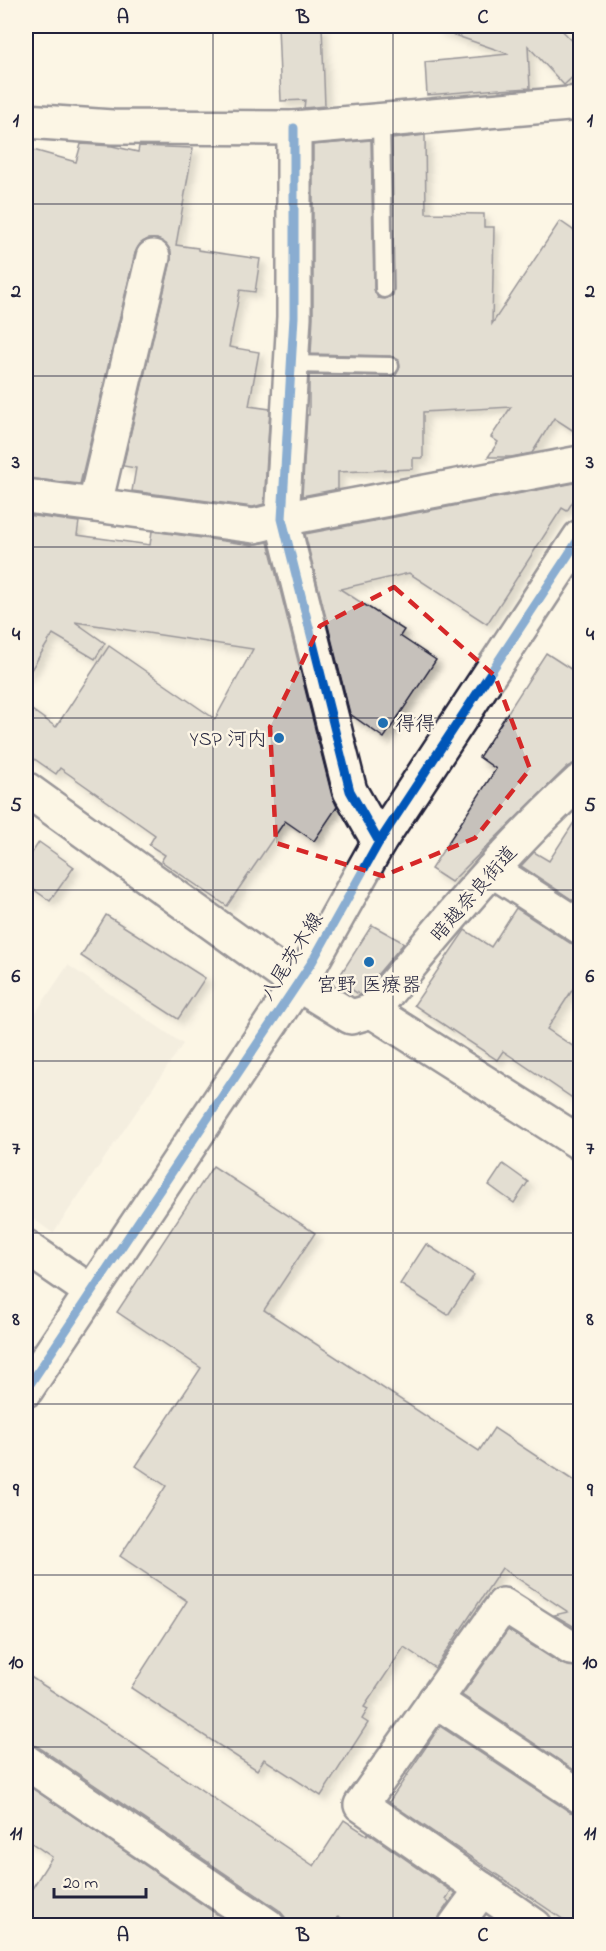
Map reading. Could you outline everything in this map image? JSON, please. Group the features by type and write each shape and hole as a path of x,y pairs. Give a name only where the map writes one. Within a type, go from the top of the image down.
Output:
{"street":[{"path":"26,121 112,127 294,128 580,103"},
{"path":"294,128 294,317 282,519 350,791 378,842"},
{"path":"95,504 153,257"},
{"path":"26,496 254,526 580,463"},
{"name":"八尾茨木線","path":"26,1390 312,962 378,842 580,537"},
{"path":"26,789 297,984 351,1017 372,1011 580,1143"},
{"name":"暗越奈良街道","path":"372,1011 492,870 574,796"},
{"path":"492,870 580,927"},
{"path":"26,1247 90,1291"},
{"path":"535,1926 361,1805 503,1605 571,1648 580,1649"},
{"path":"435,1700 580,1796"},
{"path":"26,1762 268,1926"},
{"path":"455,1926 482,1889"}],"lane":[{"path":"381,120 384,289"},
{"path":"291,364 390,366"}],"highlighted area":[{"path":"394,587 495,676 530,769 475,838 383,876 276,843 270,727 320,626"}],"shaded area":[{"path":"68,965 183,1044 53,1233 26,1214 26,1027"}],"building":[{"path":"278,26 322,26 325,106 304,108 305,100 281,101"},
{"path":"438,26 558,26 580,49 580,70 564,85 528,46 530,88 427,95 425,62 509,54 437,29"},
{"path":"425,135 426,213 484,214 484,227 494,227 492,324 560,221 580,235 580,435 554,418 532,453 511,457 488,457 498,442 491,437 511,407 423,412 423,458 413,458 413,469 338,472 338,489 302,496 307,415 309,415 309,375 390,376 396,375 400,367 399,360 390,356 311,354 313,145 371,140 374,289 378,298 385,299 393,295 394,289 392,139"},
{"path":"81,144 112,146 138,152 139,146 193,148 176,245 260,259 255,292 240,290 229,347 259,352 249,406 270,409 264,504 253,507 132,491 136,468 123,466 171,261 171,251 166,244 157,239 148,239 140,244 135,253 80,484 26,478 26,148 76,162"},
{"path":"580,482 580,490 567,511 562,508 487,624 409,573 340,589 404,630 400,636 436,660 384,738 350,714 305,534"},
{"path":"26,515 79,522 77,535 150,545 152,531 252,545 268,542 332,796 337,807 314,841 285,821 227,906 161,861 165,855 149,845 155,835 60,768 56,774 26,753 26,706 56,727 109,646 215,719 253,649 75,622 105,643 95,659 53,634 26,678"},
{"path":"546,653 580,675 580,761 567,767 451,882 431,869 496,769 479,757"},
{"path":"580,813 580,905 521,866 534,852 549,861"},
{"path":"39,842 74,867 50,901 26,884 26,862"},
{"path":"516,908 570,943 580,945 580,978 547,1029 580,1051 580,1103 503,1051 497,1060 414,1005 465,930 491,947"},
{"path":"106,915 205,978 178,1019 81,956"},
{"name":"宮野 医療器","path":"372,925 404,943 360,995 337,980"},
{"path":"503,1164 528,1182 514,1203 489,1185"},
{"path":"213,1166 315,1233 264,1310 479,1451 494,1428 580,1485 580,1630 554,1615 568,1612 502,1568 435,1668 404,1647 364,1707 368,1709 362,1719 368,1723 321,1796 264,1759 257,1770 131,1688 187,1601 120,1556 166,1486 136,1466 201,1368 117,1312"},
{"path":"426,1244 474,1275 448,1315 400,1284"},
{"path":"508,1630 561,1664 580,1667 580,1774 462,1695"},
{"path":"26,1674 314,1866 344,1820 367,1835 368,1833 451,1891 446,1899 449,1902 440,1915 437,1926 353,1926 338,1916 332,1926 286,1926 285,1917 279,1910 37,1746 26,1744"},
{"path":"440,1726 570,1812 580,1814 580,1926 573,1926 389,1802"},
{"path":"26,1784 234,1926 26,1926 26,1898 52,1857 26,1839"}],"cycle path":[{"path":"294,128 294,317 282,519 350,791 379,842"},
{"path":"26,1390 312,962 379,842 580,537"}],"place":[{"name":"得得","path":"383,723"},
{"name":"YSP 河内","path":"279,738"},
{"name":"宮野 医療器","path":"369,962"}]}
